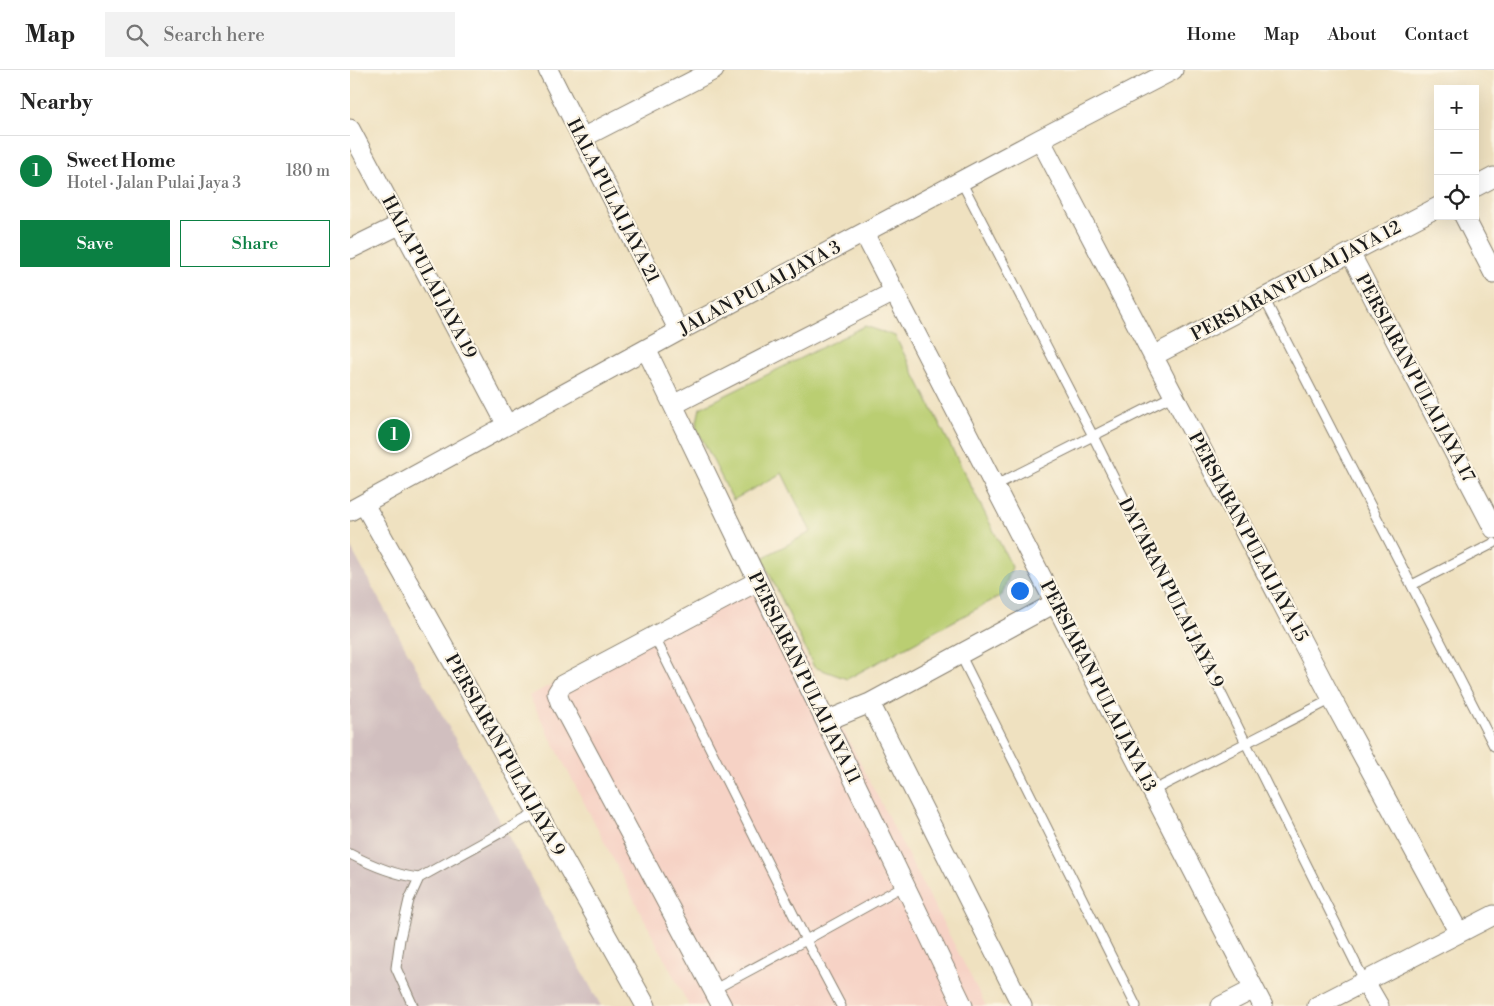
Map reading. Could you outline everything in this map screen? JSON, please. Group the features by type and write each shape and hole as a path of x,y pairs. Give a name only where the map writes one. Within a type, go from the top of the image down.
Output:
{"street":[{"name":"HALA PULAI JAYA 21","path":"548,70 679,331"},
{"path":"582,138 714,70"},
{"name":"JALAN PULAI JAYA 3","path":"357,508 679,331 1173,70"},
{"name":"HALA PULAI JAYA 19","path":"350,129 507,425"},
{"name":"PERSIARAN PULAI JAYA 15","path":"1040,139 1332,699 1459,933"},
{"path":"1479,185 1494,177"},
{"name":"PERSIARAN PULAI JAYA 12","path":"1153,356 1434,209"},
{"path":"1466,220 1494,274"},
{"path":"350,249 401,224"},
{"name":"PERSIARAN PULAI JAYA 13","path":"864,233 1263,1006"},
{"name":"PERSIARAN PULAI JAYA 17","path":"1350,253 1494,529"},
{"path":"673,405 894,292"},
{"name":"PERSIARAN PULAI JAYA 11","path":"646,349 963,1006"},
{"name":"PERSIARAN PULAI JAYA 9","path":"357,508 538,812 646,1006"},
{"path":"718,998 560,702 557,693 562,685 758,581"},
{"path":"826,721 870,702 1055,603"},
{"path":"870,702 1022,1006"},
{"path":"1317,1006 1494,915"},
{"name":"DATARAN PULAI JAYA 9","path":"1366,982 1379,1006"},
{"path":"1220,1006 1254,989"}],"lane":[{"name":"DATARAN PULAI JAYA 9","path":"960,181 1093,436 1366,982"},
{"path":"1264,298 1494,746"},
{"path":"994,486 1174,395"},
{"path":"1412,585 1494,543"},
{"path":"654,636 841,1006"},
{"path":"960,654 1136,1006"},
{"path":"1152,790 1332,699"},
{"path":"413,1006 396,968 401,932 409,900 420,878 538,812"},
{"path":"350,854 392,872 420,878"},
{"path":"718,998 806,940 905,885"}],"shaded area":[{"path":"351,548 601,1006 350,1006"},
{"path":"763,575 986,1006 689,1006 529,696"}],"green space":[{"path":"865,326 895,336 1012,567 1002,595 847,679 814,667 762,558 811,532 782,473 733,500 696,427 700,408"}],"place":[{"name":"Sweet Home","path":"394,435"}]}
